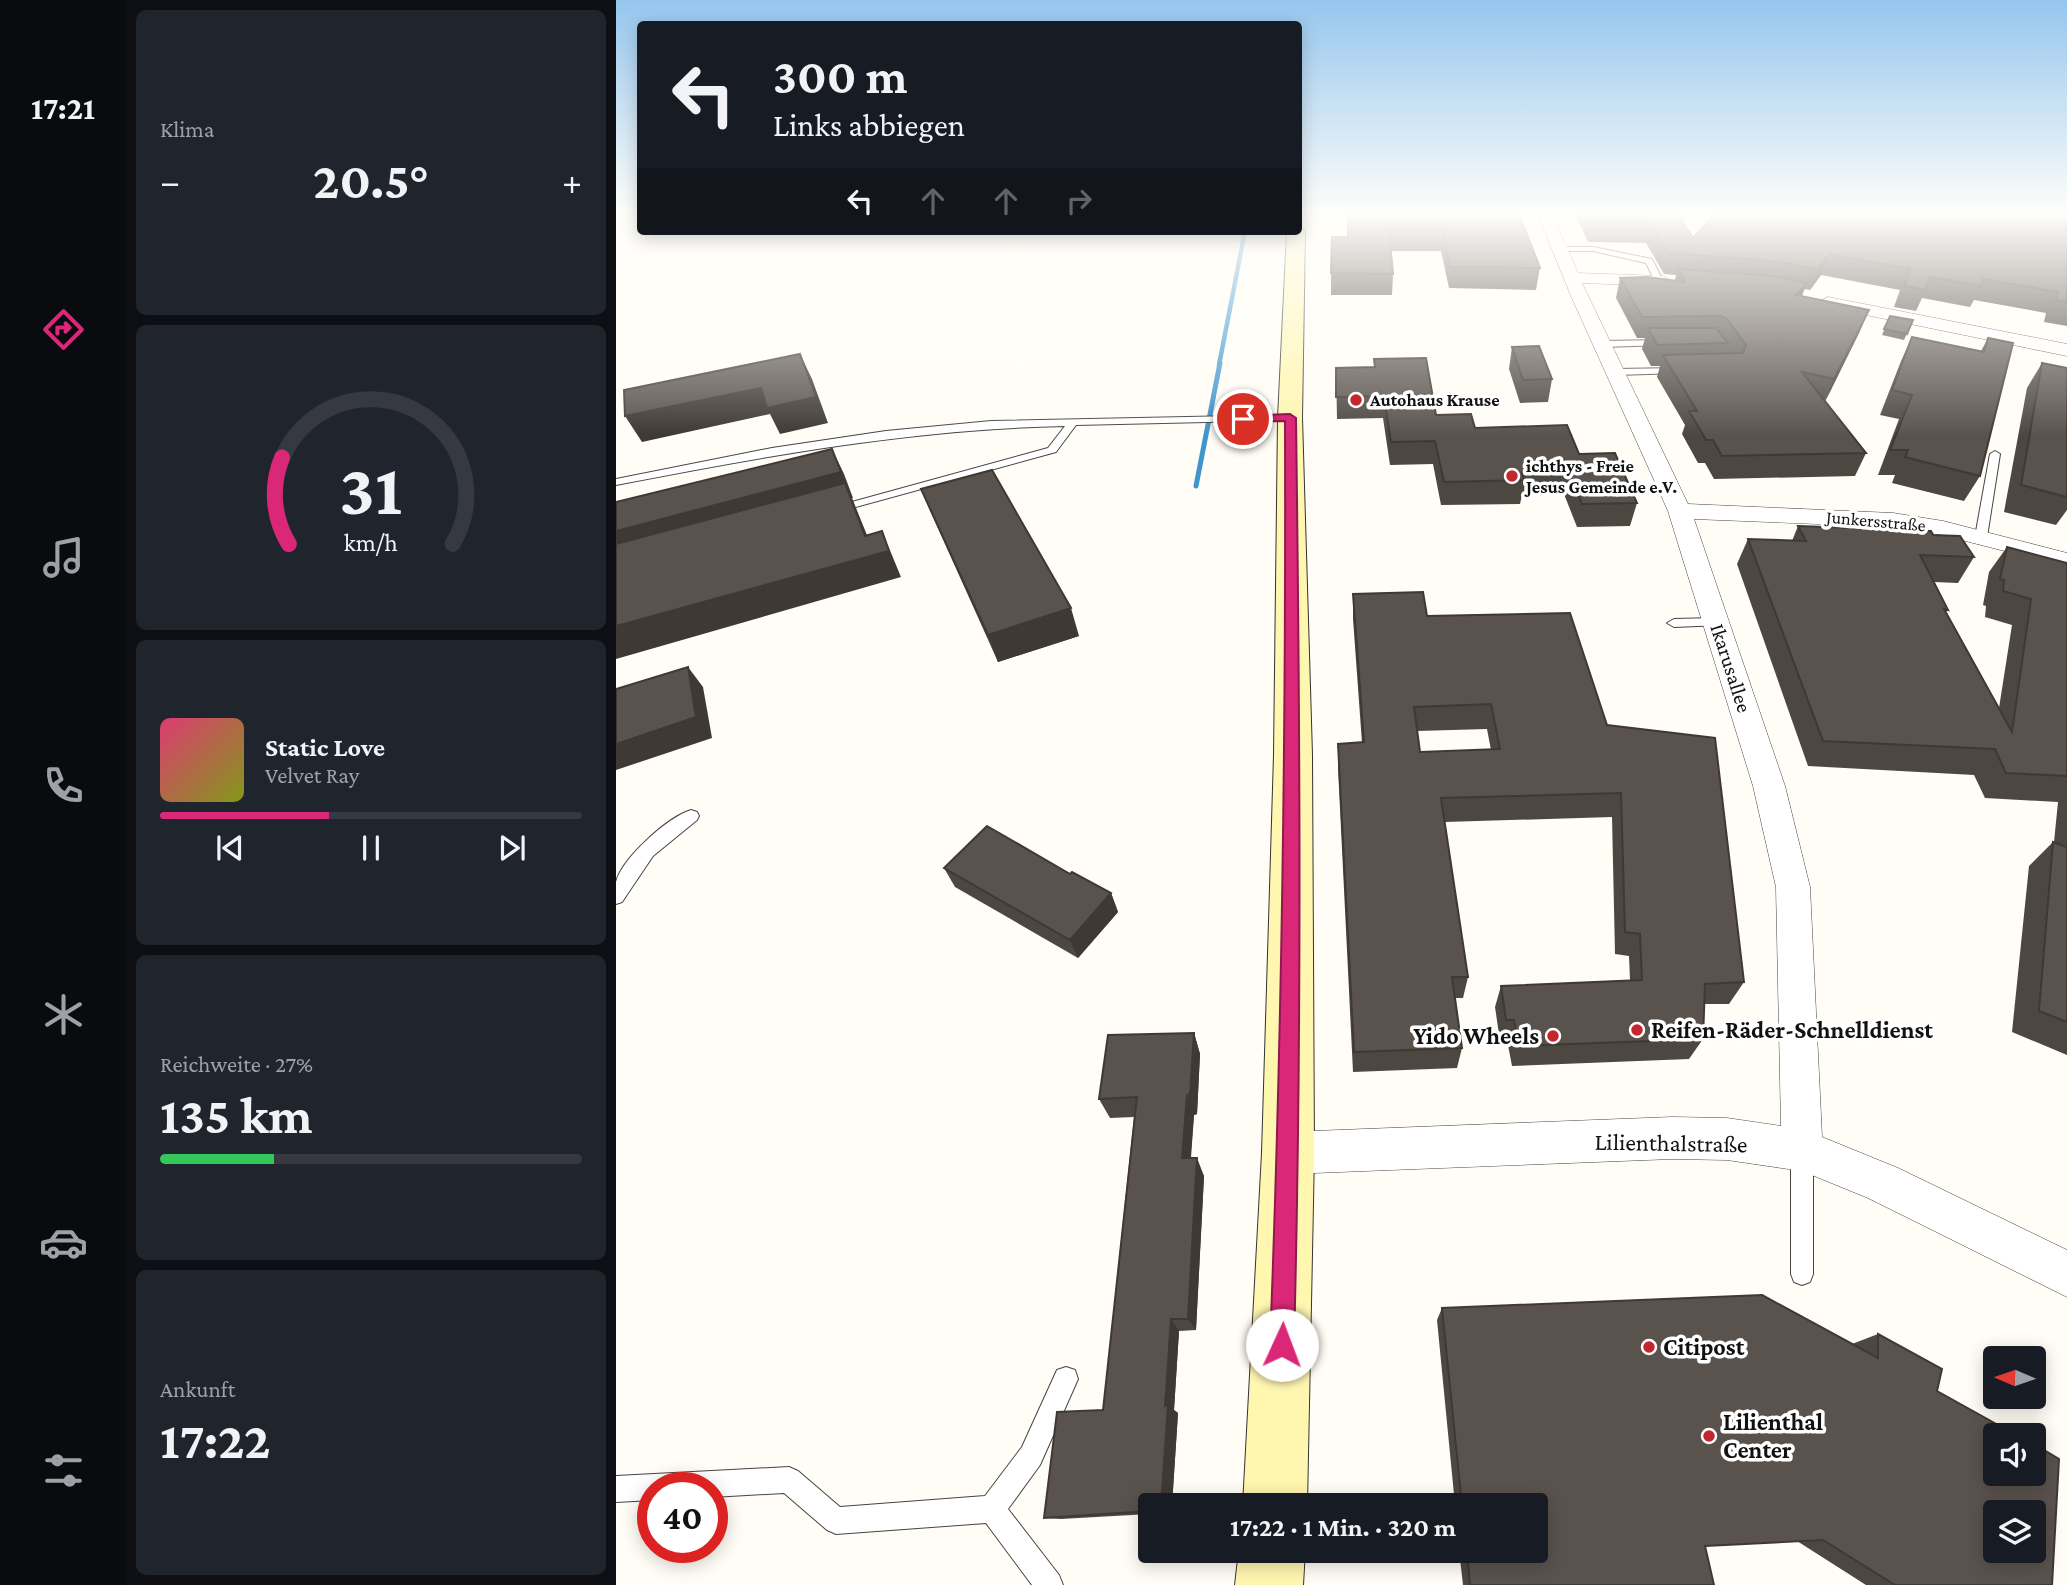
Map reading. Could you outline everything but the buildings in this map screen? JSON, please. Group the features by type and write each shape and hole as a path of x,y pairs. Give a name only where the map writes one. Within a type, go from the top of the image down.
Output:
{"street":[{"path":"1275,1493 1288,1153 1293,755 1290,418 1294,288"},
{"name":"Ikarusallee","path":"1576,288 1680,511 1769,786 1793,887 1802,1150"},
{"path":"1809,298 2067,350"},
{"name":"Junkersstraße","path":"1680,511 1893,520 1981,537 2067,560"},
{"name":"Lilienthalstraße","path":"1288,1153 1672,1138 1727,1139 1802,1150 1883,1182 2067,1274"},
{"path":"1269,1585 1271,1563"}],"lane":[{"path":"1602,344 1676,343"},
{"path":"1615,372 1694,371"},
{"path":"616,482 772,451 886,434 991,424 1290,418"},
{"path":"827,512 1052,450 1074,421"},
{"path":"1981,537 1996,454"},
{"path":"1674,623 1716,622"},
{"path":"616,897 637,859 662,835 691,816"},
{"path":"1802,1150 1802,1274"},
{"path":"616,1489 789,1480 836,1521 992,1509 1031,1456 1066,1379"},
{"path":"992,1509 1049,1585"}],"waterway":[{"path":"1219,365 1234,288"},
{"path":"1196,486 1220,363"}],"place":[{"name":"Autohaus Krause","path":"1356,400"},
{"name":"ichthys - Freie Jesus Gemeinde e.V.","path":"1512,476"},
{"name":"Reifen-Räder-Schnelldienst","path":"1637,1030"},
{"name":"Yido Wheels","path":"1553,1036"},
{"name":"Citipost","path":"1649,1347"},
{"name":"Lilienthal Center","path":"1709,1436"}],"route":[{"path":"1243,419 1290,418 1293,755 1288,1153 1282,1345"}]}
